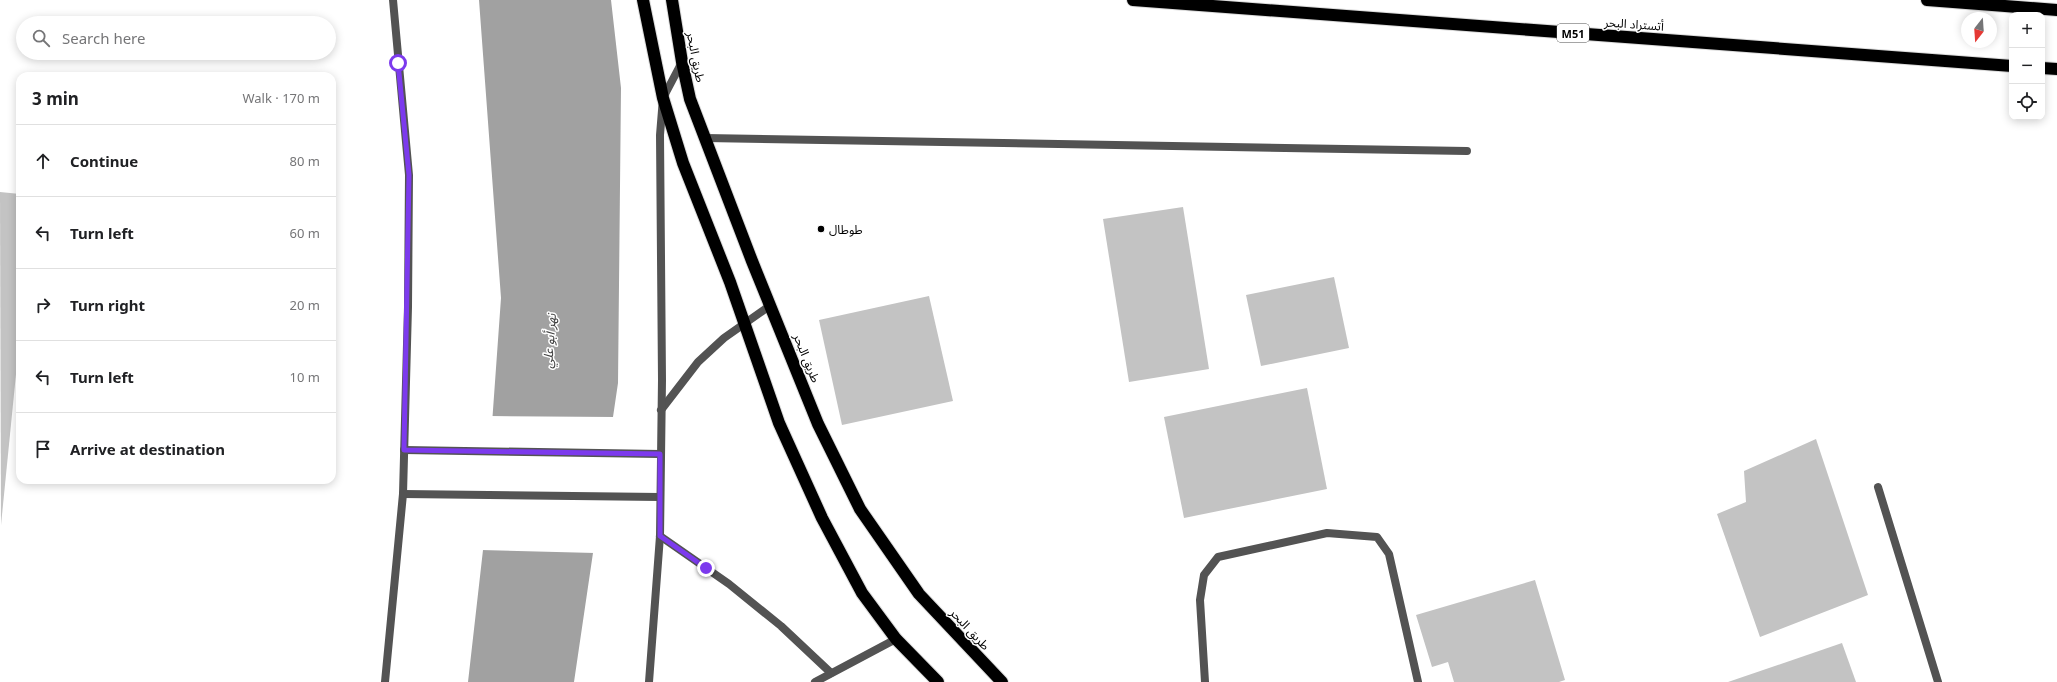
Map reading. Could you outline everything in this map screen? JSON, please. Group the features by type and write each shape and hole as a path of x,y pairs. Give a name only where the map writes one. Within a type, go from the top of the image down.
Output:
{"highway":[{"path":"643,0 663,98 683,164 744,323 779,423 822,518 862,593 896,639 938,682"},
{"name":"طريق البحر","path":"672,0 682,62 690,99 818,424 860,509 919,594 1002,682"},
{"name":"أتستراد البحر","path":"1133,0 2009,66"},
{"path":"1927,0 2057,10"},
{"path":"2045,68 2057,69"}],"street":[{"path":"385,682 403,494 409,175 393,0"},
{"path":"649,682 660,536 661,410 659,167 663,98 682,62"},
{"path":"706,138 1467,151"},
{"path":"661,410 698,362 724,338 771,305"},
{"path":"404,450 455,452 660,454"},
{"path":"1878,487 1938,682"},
{"path":"403,494 457,493 660,497"},
{"path":"1205,682 1200,600 1204,575 1218,557 1327,533 1377,537 1389,554 1418,682"},
{"path":"660,536 729,584 781,626 832,673"},
{"path":"815,682 896,639"}],"water":[{"name":"نهر أبو علي","path":"479,0 611,0 621,88 618,383 574,682 468,682 483,550 501,298"}],"pier":[{"path":"490,416 615,417 595,553 481,550"}],"building":[{"path":"0,192 16,194 16,374 1,525"},
{"path":"1183,207 1209,369 1129,382 1103,219"},
{"path":"1334,277 1349,348 1261,366 1246,295"},
{"path":"929,296 953,401 842,425 819,320"},
{"path":"1307,388 1327,489 1184,518 1164,417"},
{"path":"1816,439 1868,595 1760,637 1717,514 1746,502 1744,471"},
{"path":"1535,580 1565,680 1559,682 1454,682 1448,662 1432,667 1416,615"},
{"path":"1842,643 1856,682 1728,682"}],"place":[{"name":"طوطال","path":"821,229"}],"route":[{"path":"398,63 409,175 408,308 404,450 455,452 660,454 660,536 706,568"}]}
